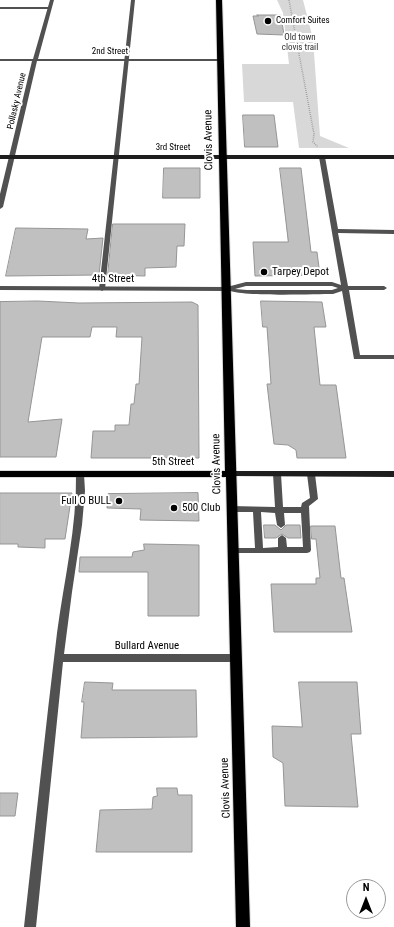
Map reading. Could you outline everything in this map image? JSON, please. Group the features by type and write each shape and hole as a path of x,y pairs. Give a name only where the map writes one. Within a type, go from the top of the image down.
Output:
{"main road":[{"name":"Clovis Avenue","path":"219,0 225,289 243,927"},
{"name":"5th Street","path":"0,474 231,474"}],"street":[{"name":"Pollasky Avenue","path":"0,207 35,60 52,0"},
{"path":"102,289 133,0"},
{"path":"0,8 49,8"},
{"name":"2nd Street","path":"0,60 220,60"},
{"name":"3rd Street","path":"0,157 394,158"},
{"path":"322,158 357,357 394,357"},
{"path":"335,231 394,232"},
{"name":"4th Street","path":"0,288 225,289 247,292 333,292 345,288 384,288"},
{"path":"30,927 65,607 81,491 80,474"},
{"name":"5th Street","path":"231,474 394,474"},
{"path":"277,474 281,525"},
{"path":"232,551 307,550 306,504 314,499 311,474"},
{"path":"231,509 306,510"},
{"path":"257,510 259,550"},
{"path":"282,538 283,550"},
{"name":"Bullard Avenue","path":"60,658 235,658"}],"path":[{"path":"289,0 314,134"}],"green space":[{"name":"Old town clovis trail","path":"277,0 303,0 313,39 320,136 349,148 299,148 293,102 244,102 242,64 289,64 283,13"}],"building":[{"name":"Comfort Suites","path":"257,15 281,15 284,35 257,34 253,16 258,16"},
{"path":"243,115 274,115 278,147 245,147"},
{"path":"164,168 200,168 200,198 163,198"},
{"path":"280,168 301,168 311,252 317,252 320,275 255,276 253,242 288,242"},
{"path":"113,224 185,224 184,246 177,246 176,267 145,268 145,276 108,275"},
{"path":"16,228 88,229 86,239 103,238 99,275 6,276"},
{"path":"38,301 79,303 192,302 198,305 199,458 91,458 93,431 115,431 115,425 129,425 131,404 134,404 136,384 139,384 142,337 116,337 117,327 92,327 90,337 42,337 28,422 62,419 56,457 0,457 0,302"},
{"path":"261,301 322,302 326,327 314,327 320,385 336,385 346,458 297,458 296,450 288,445 274,444 267,384 271,384 267,327 263,327"},
{"path":"0,493 72,493 65,539 45,539 45,548 18,547 18,544 0,544"},
{"name":"500 Club","path":"198,493 199,521 140,520 141,509 107,508 108,494"},
{"path":"264,525 275,525 281,530 286,525 300,525 301,538 288,538 282,534 276,538 265,538"},
{"path":"311,526 335,526 341,578 344,578 352,632 274,632 271,584 316,584 316,578 320,578 316,539 312,539"},
{"path":"144,544 199,545 199,616 148,616 148,572 79,572 80,557 132,557 133,552 144,550"},
{"path":"85,682 113,683 112,690 196,690 197,737 81,738 84,702 82,702"},
{"path":"299,682 357,682 361,734 351,734 358,807 285,806 283,763 273,757 272,726 302,727"},
{"path":"157,788 177,788 178,795 192,795 192,852 96,852 100,810 152,809 153,797 157,796"},
{"path":"0,793 18,793 15,816 0,816"}],"place":[{"name":"Comfort Suites","path":"268,21"},
{"name":"Tarpey Depot","path":"264,272"},
{"name":"Full O BULL","path":"119,501"},
{"name":"500 Club","path":"174,508"}]}
